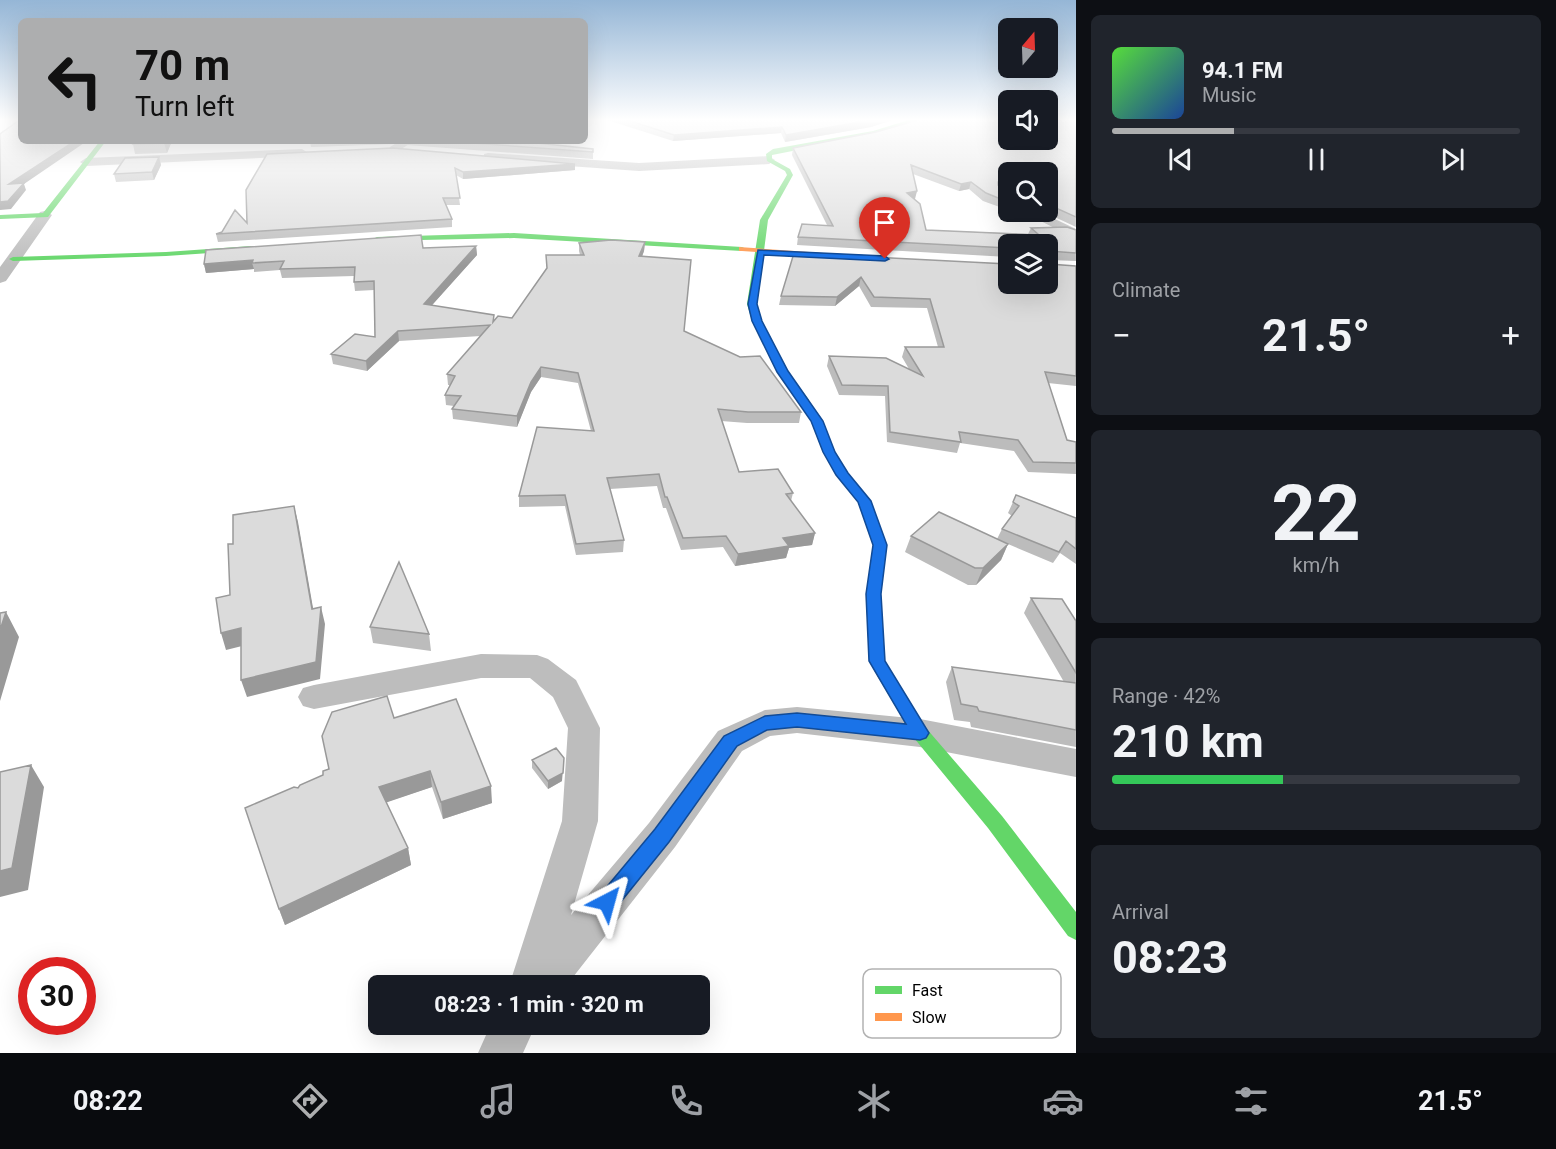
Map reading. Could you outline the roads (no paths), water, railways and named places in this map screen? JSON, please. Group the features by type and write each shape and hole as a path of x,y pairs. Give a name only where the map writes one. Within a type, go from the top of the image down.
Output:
{"street":[{"path":"0,278 81,168"},
{"path":"784,168 790,175 764,220 753,304 757,321 783,372 817,421 829,452 838,467 864,501 880,545 873,594 877,661 920,733 995,822 1076,928"},
{"path":"0,217 45,215"},
{"path":"1050,222 1076,235"},
{"path":"363,240 432,235 546,235 850,257"},
{"path":"13,259 166,254 270,246"},
{"path":"314,697 481,666 537,667 565,689 584,728 580,821 533,975"},
{"path":"548,975 662,836 730,741 765,723 797,720 920,733 1076,763"},
{"path":"500,1053 509,1035"}]}
